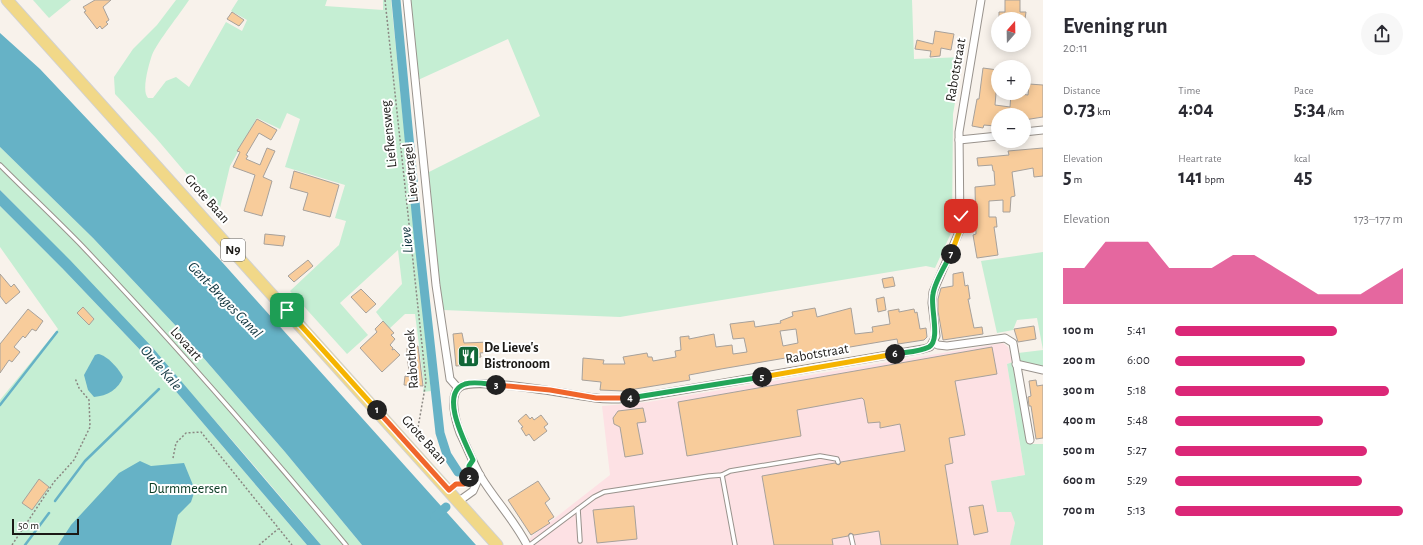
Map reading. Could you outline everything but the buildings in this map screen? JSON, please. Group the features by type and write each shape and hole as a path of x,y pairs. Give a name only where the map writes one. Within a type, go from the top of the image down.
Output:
{"main road":[{"name":"Grote Baan","path":"7,0 449,490"},
{"name":"N9","path":"449,490 497,545"}],"street":[{"name":"Lievetragel","path":"407,0 436,286 450,379 458,388"},
{"name":"Rabotstraat","path":"458,388 466,384 474,383 550,390 596,398 620,399 640,397 930,347 934,343 936,336 932,303 933,292 960,230 959,140 981,0"},
{"path":"1031,131 1043,130"},
{"path":"959,140 991,137"},
{"path":"934,343 947,346 1005,338 1013,343 1030,440"},
{"path":"1016,364 1043,370"},
{"path":"458,388 454,399 458,425 473,460 480,475 527,545"},
{"path":"459,502 473,491 480,475"}],"lane":[{"name":"Lovaart","path":"0,165 83,248 169,341 275,460 346,545"},
{"path":"530,545 594,497 604,492 722,475 730,472 820,456 837,459 838,462"},
{"path":"722,475 734,545"},
{"path":"578,509 580,541"},
{"path":"851,536 853,545"}],"path":[{"name":"Liefkensweg","path":"385,0 419,314"},
{"name":"Rabothoek","path":"413,449 418,430 426,382 419,314"},
{"path":"12,545 54,482 74,460 90,426 89,400 79,388 75,378"},
{"path":"173,458 176,444 186,433 200,432 292,545"},
{"path":"449,490 456,484 461,485 467,482 470,474 469,466 473,460"},
{"path":"259,545 278,529"}],"shaded area":[{"path":"1003,343 1008,347 1013,362 1007,364 1025,475 991,481 1011,511 1015,523 1010,545 524,545 532,536 610,475 602,406 648,402"}],"green space":[{"path":"33,0 71,0 49,18"},
{"path":"176,0 189,0 164,35 152,55 145,84 146,95 148,98 153,98 166,81 176,77 189,87 226,22 242,31 247,20 231,11 238,0 327,0 325,6 383,10 383,0 391,0 431,391 423,392 424,385 415,314 405,314 389,329 376,312 402,284 398,250 340,303 368,335 347,354 290,291 339,245 346,221 335,218 345,185 285,167 300,119 287,113 280,129 257,118 230,166 219,212 156,138 115,94 114,77 133,49 157,25"},
{"path":"409,0 912,0 914,59 963,57 953,114 952,231 935,268 926,266 620,317 443,310 427,173 540,116 508,39 418,80"},
{"path":"0,147 93,238 175,325 285,452 362,545 321,545 165,364 0,190"},
{"name":"Durmmeersen","path":"0,206 62,268 144,354 307,545 0,545 0,400 58,329 0,247"},
{"path":"1043,252 1043,350 1037,318 1017,320 1013,330 997,333 981,261"},
{"path":"1043,350 1043,368 1020,361 1018,353"},
{"path":"1013,362 1028,444 1043,444 1043,545 1010,545 1015,523 1011,512 997,512 991,481 1025,475 1007,364"}],"water":[{"name":"Gent-Bruges Canal","path":"0,33 40,69 222,262 476,545 362,545 285,452 175,325 93,238 0,147"},
{"name":"Oude Kale","path":"0,190 70,260 152,347 321,545 307,545 144,354 62,268 0,206"},
{"path":"98,354 105,357 112,363 123,377 119,385 112,391 94,397 88,390 84,375 95,355"},
{"path":"140,461 151,466 184,463 195,490 191,502 178,515 171,545 58,545 71,525 119,473"}],"waterway":[{"name":"Lieve","path":"396,0 418,233 440,433 447,455 458,472"},
{"path":"0,405 57,332"},
{"name":"Oude Kale","path":"55,501 85,461 159,389"},
{"name":"Lieve","path":"435,517 446,507"},
{"path":"25,545 49,513"}],"place":[{"name":"De Lieve's Bistronoom","path":"468,356"}],"route":[{"path":"287,310 449,490 456,484 461,485 467,482 470,474 469,466 473,460 460,431 454,406 454,399 458,388 466,384 474,383 550,390 596,398 620,399 640,397 930,347 934,343 936,336 932,303 933,292 956,242 960,230 961,216"}]}
